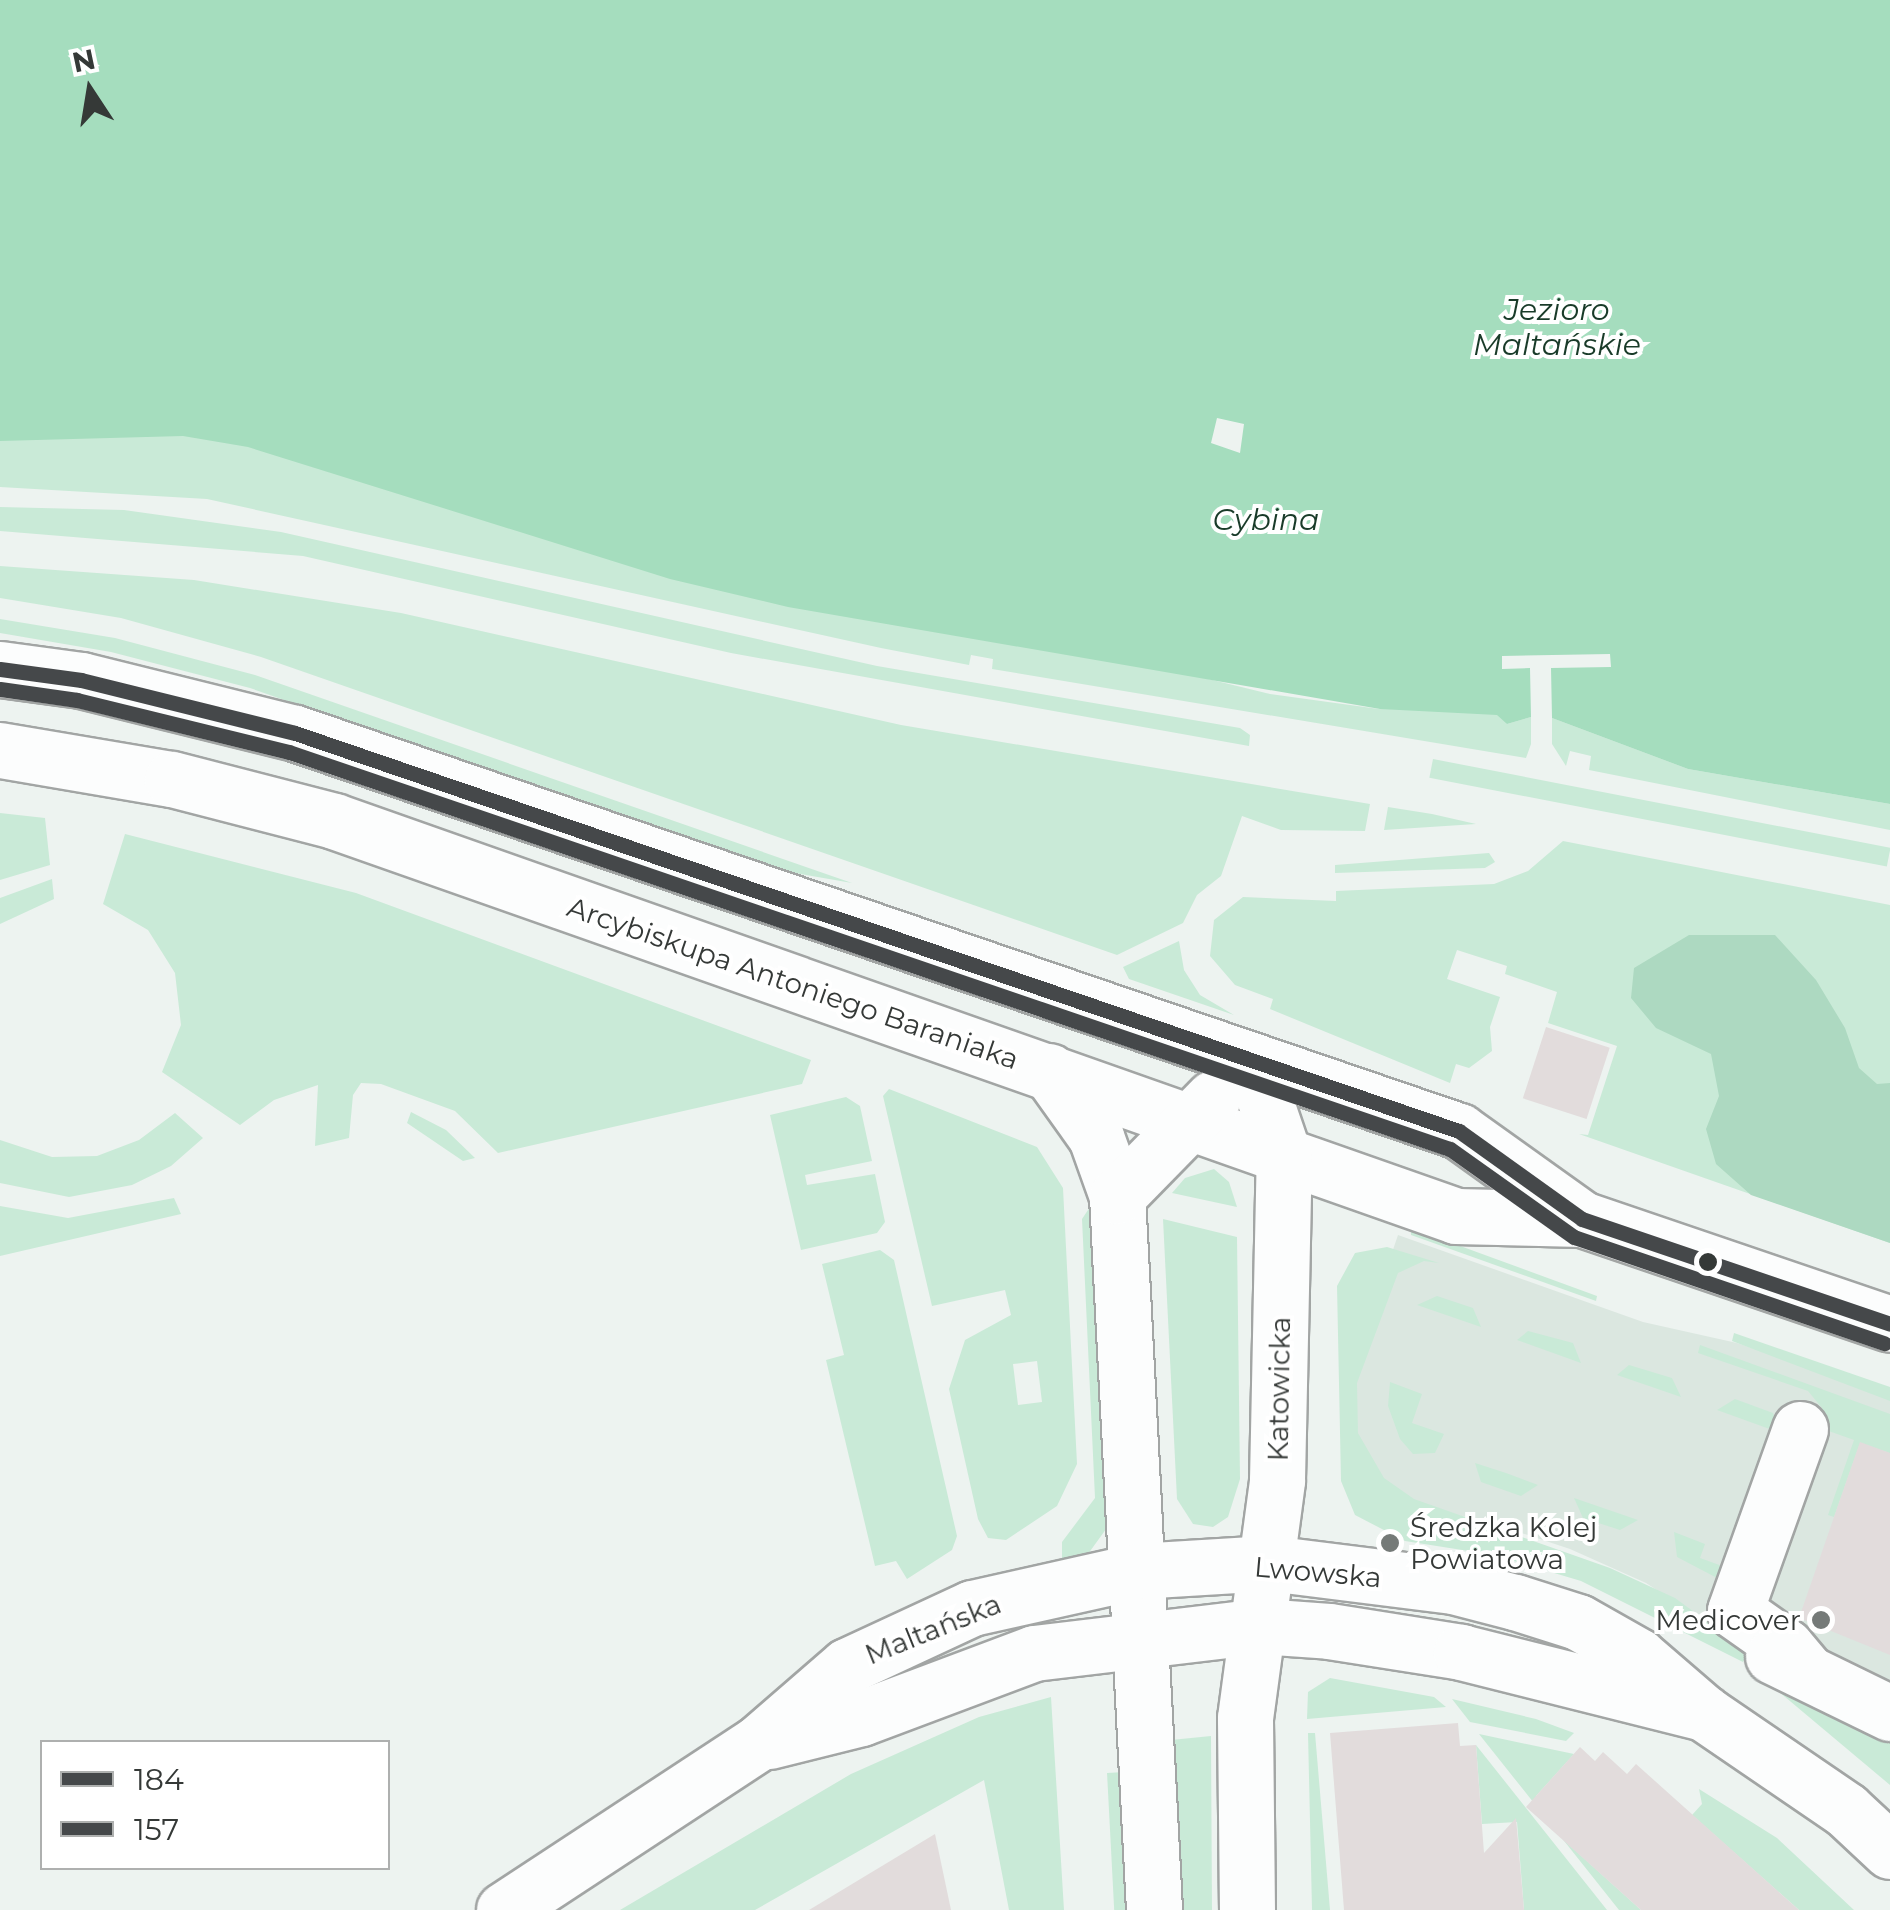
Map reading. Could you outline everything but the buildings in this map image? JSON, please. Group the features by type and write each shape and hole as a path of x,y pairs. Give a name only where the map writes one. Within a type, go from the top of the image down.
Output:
{"street":[{"name":"Arcybiskupa Antoniego Baraniaka","path":"0,669 81,680 294,733 1458,1132 1582,1219 1890,1324"},
{"name":"Arcybiskupa Antoniego Baraniaka","path":"0,750 172,779 334,822 849,1008 1049,1071 1456,1216 1582,1219"},
{"path":"1118,1196 1252,1062"},
{"name":"Katowicka","path":"1247,1910 1245,1718 1268,1564 1284,1156 1252,1062"},
{"path":"1049,1071 1096,1137 1118,1196 1154,1910"},
{"path":"1800,1429 1736,1611 1764,1635 1774,1658 1890,1713"},
{"name":"Lwowska","path":"1137,1570 1268,1564 1453,1586 1578,1622 1638,1656 1704,1713 1846,1810 1890,1852"},
{"name":"Maltańska","path":"504,1910 756,1744 847,1666 900,1638 989,1603 1137,1570"},
{"name":"Lwowska","path":"1140,1636 1260,1626 1454,1650 1704,1713"},
{"name":"Maltańska","path":"756,1744 861,1718 1034,1653 1140,1636"}],"shaded area":[{"path":"0,413 127,416 1270,694 1379,709 1487,696 1507,724 1531,717 1531,744 1526,758 992,669 993,659 971,655 969,665 207,499 0,487"},
{"path":"0,507 124,510 281,532 877,666 1240,728 1250,735 1249,746 731,653 303,556 0,531"},
{"path":"0,566 194,580 401,613 901,725 1370,804 1365,831 1281,830 1242,816 1221,876 1197,895 1183,923 1117,955 261,657 121,618 0,598"},
{"path":"0,619 115,638 255,675 852,883 766,868 250,688 111,652 0,633"},
{"path":"1552,718 1688,769 1890,804 1890,830 1589,770 1591,756 1570,751 1566,766 1552,744"},
{"path":"1433,759 1890,848 1887,867 1429,778"},
{"path":"1388,807 1432,814 1476,824 1384,830"},
{"path":"0,813 45,818 50,865 0,880"},
{"path":"125,834 356,893 811,1060 802,1084 498,1153 455,1111 381,1084 361,1083 353,1095 349,1138 315,1146 318,1085 274,1100 240,1125 162,1072 181,1025 175,973 148,930 103,904"},
{"path":"1563,841 1890,905 1890,1243 1579,1134 1588,1135 1617,1046 1548,1023 1557,992 1505,974 1507,966 1457,950 1447,979 1500,997 1490,1027 1492,1051 1469,1068 1456,1064 1450,1083 1270,1009 1273,999 1235,985 1210,956 1214,920 1243,897 1336,901 1336,891 1494,884 1528,871"},
{"path":"1489,853 1495,862 1485,868 1335,873 1335,865"},
{"path":"52,879 54,899 0,924 0,898"},
{"path":"1689,935 1775,935 1816,980 1845,1028 1859,1068 1877,1084 1890,1083 1890,1243 1751,1195 1716,1164 1706,1129 1719,1096 1711,1054 1656,1028 1631,998 1634,968"},
{"path":"1179,941 1184,970 1200,995 1234,1015 1129,979 1123,967"},
{"path":"889,1089 1037,1147 1063,1188 1077,1464 1057,1506 1006,1540 988,1538 978,1519 949,1389 965,1340 1011,1315 1005,1290 932,1306 883,1096","holes":["1037,1361 1042,1402 1018,1405 1013,1364"]},
{"path":"846,1097 860,1106 872,1161 805,1175 807,1185 875,1174 885,1222 877,1233 801,1250 770,1115"},
{"path":"411,1112 446,1130 475,1158 463,1161 407,1123"},
{"path":"175,1113 203,1138 171,1166 132,1185 69,1197 0,1183 0,1140 52,1157 97,1156 139,1140"},
{"path":"1214,1169 1229,1182 1237,1207 1172,1193 1185,1178"},
{"path":"174,1198 181,1214 0,1256 0,1206 68,1218"},
{"path":"1090,1207 1109,1525 1088,1554 1062,1564 1062,1542 1095,1498 1082,1219"},
{"path":"1163,1219 1237,1237 1240,1479 1228,1517 1213,1527 1193,1524 1177,1499"},
{"path":"1411,1228 1597,1296 1596,1301 1411,1235"},
{"path":"1398,1235 1643,1322 1737,1343 1890,1395 1890,1764 1721,1632 1646,1583 1570,1549 1482,1520 1394,1503 1361,1451 1349,1379"},
{"path":"1387,1247 1439,1263 1424,1261 1398,1273 1357,1383 1358,1433 1384,1478 1414,1499 1610,1568 1675,1598 1749,1652 1743,1662 1581,1581 1494,1555 1405,1541 1355,1515 1341,1481 1337,1286 1355,1253"},
{"path":"880,1250 894,1260 957,1536 952,1550 907,1579 896,1561 875,1566 826,1360 844,1355 822,1264"},
{"path":"1437,1296 1473,1308 1481,1327 1417,1305"},
{"path":"1528,1331 1573,1343 1581,1363 1517,1340"},
{"path":"1734,1333 1890,1387 1890,1401 1732,1341"},
{"path":"1700,1345 1890,1414 1890,1453 1860,1443 1834,1517 1828,1515 1854,1440 1823,1429 1822,1408 1808,1391 1698,1353"},
{"path":"1629,1365 1672,1378 1681,1397 1617,1375"},
{"path":"1390,1382 1422,1394 1412,1423 1444,1434 1435,1453 1413,1454 1400,1439 1388,1406"},
{"path":"1735,1399 1773,1413 1781,1433 1717,1410"},
{"path":"1475,1463 1538,1485 1521,1496 1481,1482"},
{"path":"1574,1498 1638,1520 1620,1530 1583,1518"},
{"path":"1674,1532 1705,1544 1700,1558 1733,1570 1719,1579 1677,1557"},
{"path":"1752,1655 1890,1736 1890,1785 1746,1664"},
{"path":"1330,1678 1434,1697 1446,1707 1307,1719 1308,1692"},
{"path":"1051,1697 1064,1910 1009,1910 984,1780 755,1910 620,1910 851,1774 979,1717"},
{"path":"1452,1699 1536,1719 1574,1733 1566,1741 1470,1722"},
{"path":"1308,1733 1315,1733 1330,1910 1312,1910"},
{"path":"1479,1734 1574,1754 1536,1796 1567,1843 1641,1910 1619,1910"},
{"path":"1211,1736 1212,1910 1177,1910 1171,1740"},
{"path":"1476,1745 1607,1910 1524,1910 1517,1822 1482,1824"},
{"path":"1124,1772 1131,1910 1114,1910 1107,1773"},
{"path":"1699,1789 1777,1838 1854,1910 1799,1910 1692,1815 1702,1804"}],"water":[{"name":"Jezioro Maltańskie","path":"0,0 1890,0 1890,804 1688,769 1552,718 1551,668 1611,667 1610,654 1502,656 1502,669 1530,668 1531,717 1507,724 1497,715 1380,709 788,607 670,579 248,447 183,436 0,441","holes":["1217,418 1244,424 1240,453 1211,443"]}],"transit line":[{"name":"184","path":"0,669 81,680 295,733 1459,1131 1582,1219 1890,1324"},
{"name":"157","path":"0,689 77,700 289,752 1450,1149 1574,1237 1884,1343"}],"place":[{"name":"Średzka Kolej Powiatowa","path":"1390,1543"},
{"name":"Medicover","path":"1821,1620"}],"water label":[{"name":"Cybina","path":"1266,520"}]}
